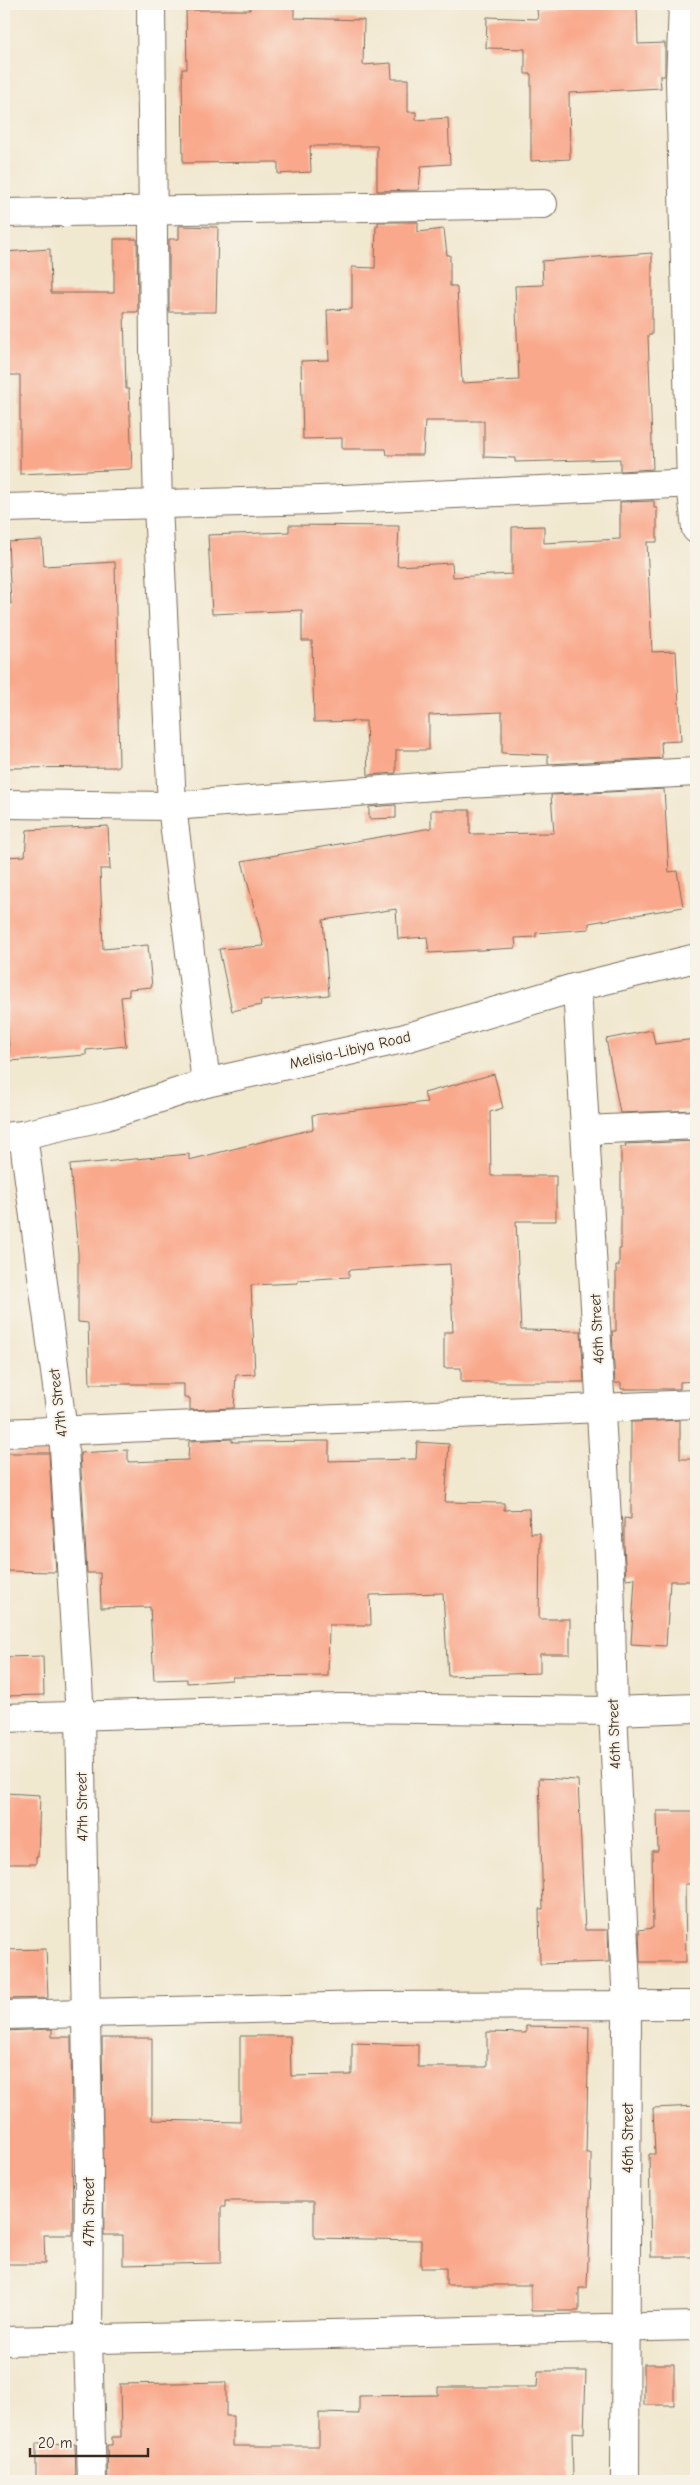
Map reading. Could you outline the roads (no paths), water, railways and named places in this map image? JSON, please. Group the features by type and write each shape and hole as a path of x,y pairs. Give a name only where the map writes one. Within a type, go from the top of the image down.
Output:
{"street":[{"path":"152,4 154,349 158,505 172,806 206,1083"},
{"path":"683,4 680,82 696,529"},
{"path":"4,213 543,204"},
{"path":"4,508 158,505 694,483"},
{"path":"4,804 172,806 448,785 696,772"},
{"name":"Melisia-Libiya Road","path":"14,1136 106,1116 206,1083 402,1039 577,987 696,958"},
{"name":"46th Street","path":"577,987 610,1573 613,1711 627,2006 626,2481"},
{"path":"585,1130 696,1125"},
{"name":"47th Street","path":"14,1136 63,1430 80,1717 89,2169 88,2339 92,2481"},
{"path":"4,1433 356,1417 601,1410 696,1404"},
{"path":"4,1718 340,1708 613,1711 696,1708"},
{"path":"4,2015 369,2006 696,2005"},
{"path":"4,2341 696,2326"}]}
